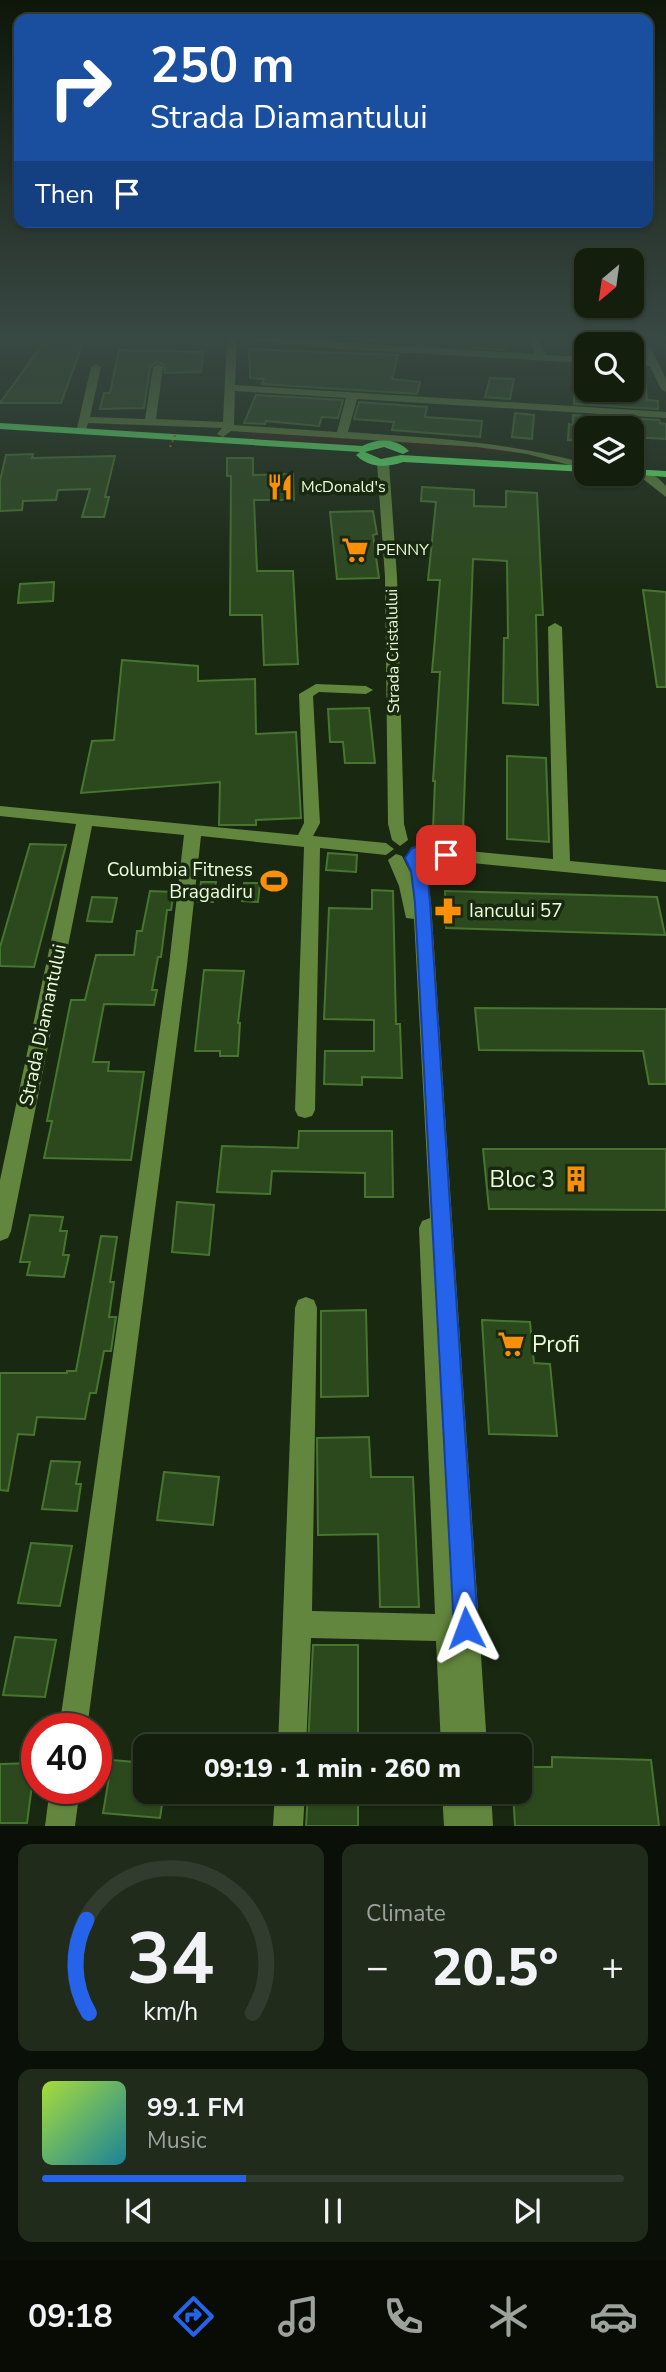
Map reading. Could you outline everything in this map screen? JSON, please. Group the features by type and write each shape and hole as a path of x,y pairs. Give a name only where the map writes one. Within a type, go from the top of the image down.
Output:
{"main road":[{"path":"0,426 83,426 206,440 363,452 372,461 383,463 402,455 574,465"},
{"path":"0,433 363,452 384,444 394,445 402,455"},
{"path":"279,444 342,435"},
{"path":"644,471 666,472"}],"street":[{"path":"83,426 145,423"},
{"path":"154,423 498,446 574,464"},
{"path":"206,440 221,435 228,423"},
{"path":"342,435 345,423"},
{"name":"Strada Cristalului","path":"383,463 391,577 396,824 411,901 428,1087 458,1628 471,1734"},
{"path":"644,476 665,488"},
{"path":"555,627 562,865"},
{"path":"305,1110 308,840 312,823 306,694 316,688 366,690"},
{"path":"0,811 666,876"},
{"name":"Strada Diamantului","path":"0,1231 85,819"},
{"path":"75,1713 171,1016 193,830"},
{"path":"293,1734 306,1308"},
{"path":"298,1625 458,1628"},
{"name":"Strada Cristalului","path":"455,1734 458,1628"},
{"path":"60,1826 63,1804"},
{"path":"288,1826 289,1804"},
{"path":"458,1804 459,1826"},
{"path":"477,1804 478,1826"}],"path":[{"path":"170,447 176,433"}],"shaded area":[{"path":"237,431 376,439 341,445 253,439"},
{"path":"396,440 475,445 523,455 419,449"}],"building":[{"path":"289,423 320,423 319,426"},
{"path":"394,423 482,423 480,437 392,430"},
{"path":"514,423 533,423 532,439 512,437"},
{"path":"574,423 574,440 568,440 569,424"},
{"path":"644,423 666,424 666,439 644,438"},
{"path":"33,454 32,458 115,456 105,497 109,497 104,517 82,517 90,489 58,490 56,500 23,501 22,510 0,511 0,481 6,455"},
{"path":"227,458 253,458 253,475 293,474 294,500 254,500 257,571 293,571 298,664 264,665 262,615 230,615 231,476 227,476"},
{"path":"422,487 474,490 474,506 506,507 506,491 537,493 543,615 536,615 538,705 503,703 504,638 508,638 507,561 473,559 463,831 433,829 433,781 440,672 432,672 440,580 428,580 436,502 421,501"},
{"name":"PENNY","path":"373,511 377,534 373,535 379,578 337,579 330,512"},
{"path":"54,582 53,601 18,603 20,584"},
{"path":"643,590 666,592 666,687 657,687"},
{"path":"122,660 198,666 198,681 255,679 256,734 296,732 301,818 256,820 256,825 219,825 220,782 81,793 92,741 114,740"},
{"path":"369,708 375,763 345,763 343,742 330,742 328,709"},
{"path":"507,756 546,758 549,842 507,839"},
{"path":"30,844 66,845 34,967 0,966 0,947"},
{"path":"328,853 357,855 356,872 326,870"},
{"path":"201,882 216,882 213,902 198,902"},
{"path":"244,883 260,883 258,902 242,901"},
{"path":"372,890 393,891 396,1024 400,1024 402,1078 362,1077 362,1085 324,1084 325,1051 374,1051 374,1020 324,1019 329,908 372,909"},
{"path":"150,891 174,892 171,910 167,910 161,957 158,957 152,990 157,990 154,1005 104,1004 93,1062 109,1062 108,1071 144,1072 131,1160 44,1158 52,1121 47,1121 71,1000 85,1000 96,955 134,955 137,931 142,931"},
{"path":"445,891 657,897 665,935 446,928"},
{"path":"92,897 117,898 112,922 87,921"},
{"path":"204,970 244,971 238,1023 238,1056 220,1056 220,1051 195,1051"},
{"path":"475,1008 666,1009 666,1084 649,1084 643,1051 479,1050"},
{"path":"299,1131 392,1131 393,1197 365,1197 365,1173 272,1171 270,1194 217,1192 222,1146 298,1148"},
{"name":"Bloc 3","path":"483,1149 666,1149 666,1210 489,1209"},
{"path":"177,1202 214,1205 209,1255 172,1252"},
{"path":"30,1215 63,1217 60,1231 67,1231 63,1255 69,1255 64,1277 27,1275 30,1262 20,1262"},
{"path":"101,1236 117,1237 110,1282 114,1282 109,1317 116,1317 111,1351 104,1351 96,1393 90,1393 85,1419 37,1417 34,1435 18,1434 8,1491 0,1490 0,1373 76,1371"},
{"path":"366,1310 368,1396 321,1397 321,1311"},
{"path":"482,1320 530,1322 534,1363 550,1364 557,1436 489,1434"},
{"path":"369,1437 371,1477 413,1477 419,1607 380,1607 378,1534 318,1535 317,1438"},
{"path":"51,1461 80,1462 76,1484 81,1484 77,1511 42,1509"},
{"path":"164,1472 219,1477 213,1525 157,1520"},
{"path":"31,1543 72,1546 60,1606 18,1603"},
{"path":"15,1637 56,1640 45,1697 3,1695"},
{"path":"313,1645 358,1645 358,1734 309,1734"},
{"path":"552,1757 651,1760 659,1826 515,1826 514,1804 532,1804 532,1767 552,1767"},
{"path":"112,1760 133,1762 133,1804 162,1804 160,1818 103,1813 105,1804 112,1804"},
{"path":"21,1763 21,1804 30,1804 27,1823 0,1823 0,1764"},
{"path":"307,1804 358,1804 358,1826 306,1826"}],"place":[{"name":"McDonald's","path":"280,487"},
{"name":"PENNY","path":"355,550"},
{"name":"Columbia Fitness Bragadiru","path":"274,881"},
{"name":"Iancului 57","path":"448,911"},
{"name":"Bloc 3","path":"576,1179"},
{"name":"Profi","path":"511,1344"}],"route":[{"path":"446,855 417,852 413,858 419,871 422,903 466,1628"}]}
